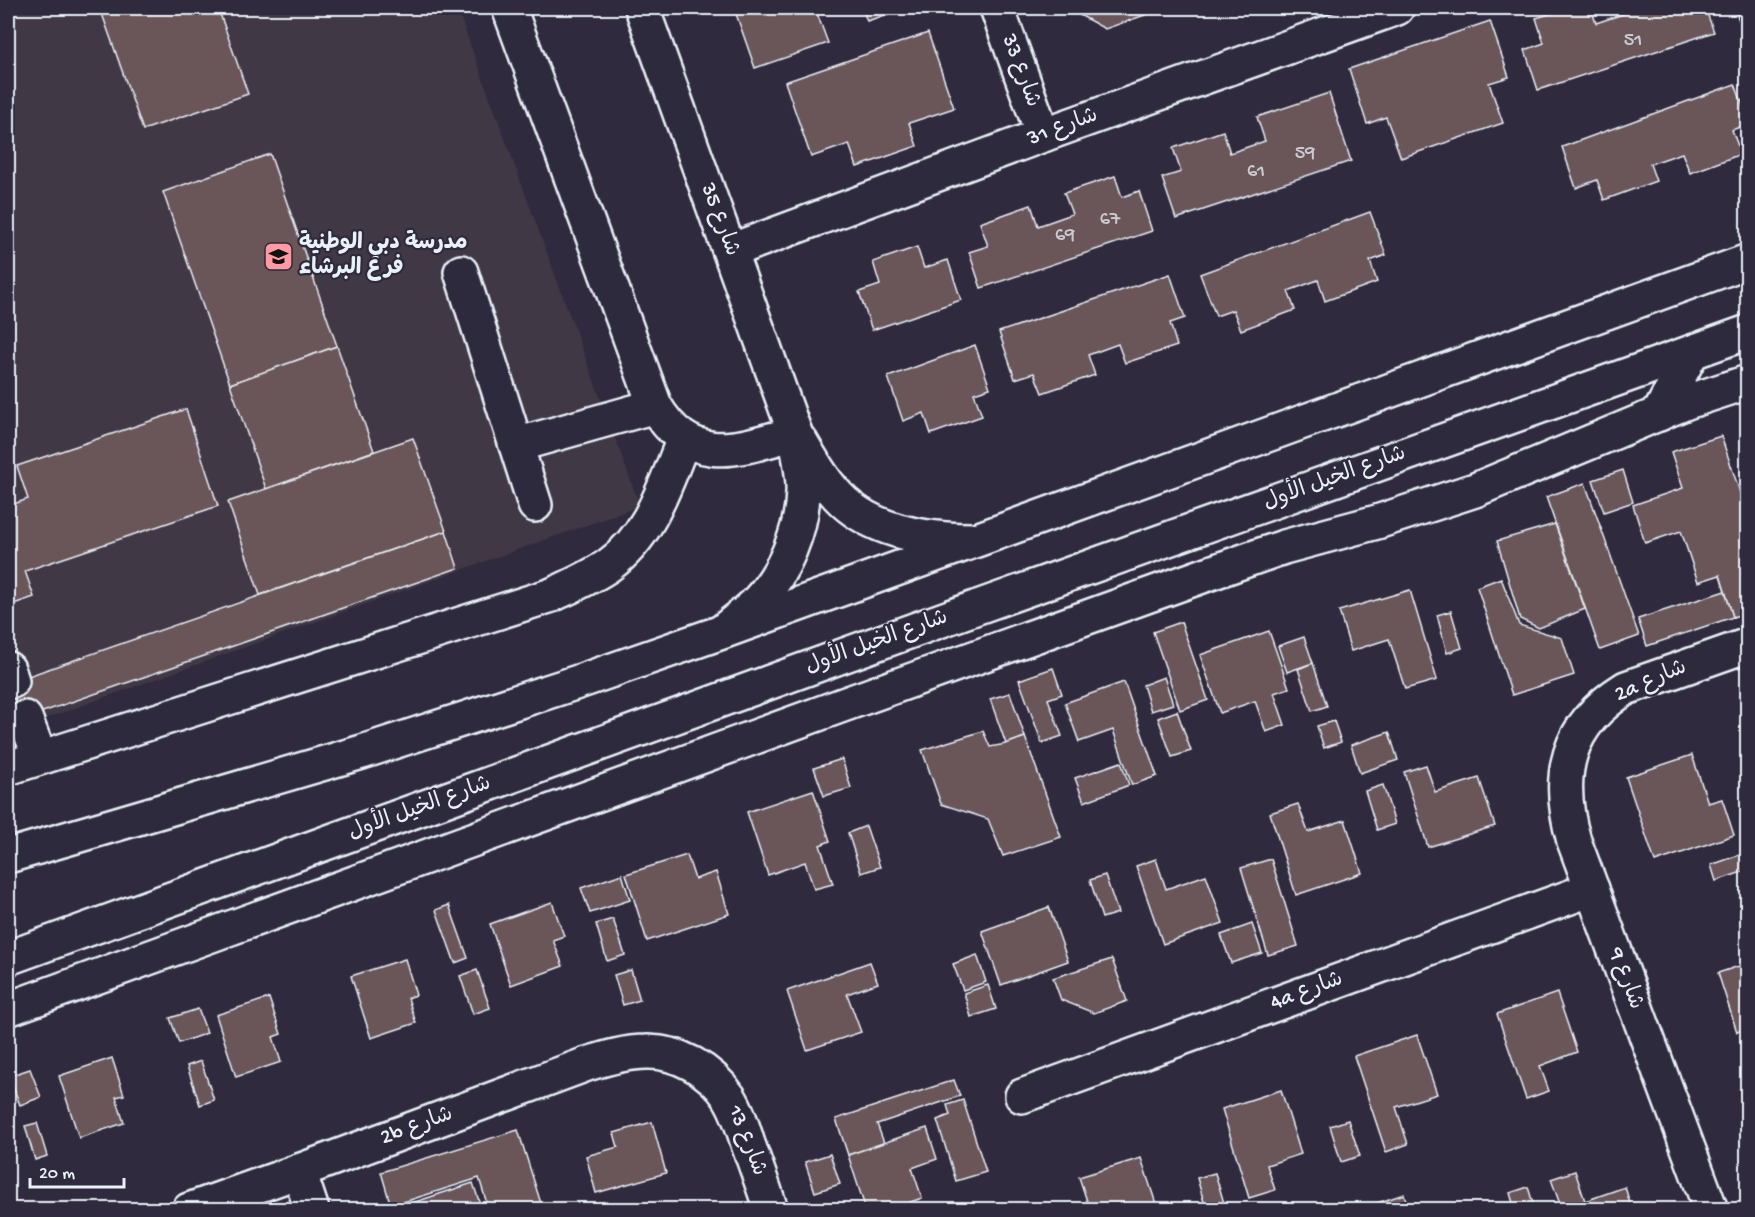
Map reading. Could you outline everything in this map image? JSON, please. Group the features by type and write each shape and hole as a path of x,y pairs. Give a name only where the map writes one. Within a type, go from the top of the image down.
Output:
{"street":[{"path":"509,8 655,406 663,419 684,439 713,449 743,448 795,433"},
{"name":"شارع 35","path":"642,8 795,433 803,492 799,521 790,550 776,576 758,601 722,632"},
{"name":"شارع 33","path":"997,8 1043,135"},
{"name":"شارع 31","path":"730,251 1043,135 1397,8"},
{"path":"8,856 362,752 567,686 1748,261"},
{"path":"461,272 535,505"},
{"name":"شارع الخيل الأول","path":"8,958 972,609 1748,332"},
{"path":"1659,414 1692,352"},
{"path":"8,1009 1240,562 1284,547 1397,516 1475,490 1659,414 1748,382"},
{"path":"516,445 655,406"},
{"name":"شارع 35","path":"795,433 831,488 846,503 869,518 894,529 920,536 947,540 974,540"},
{"path":"8,768 531,603 562,590 608,566 642,533 650,520 684,439"},
{"name":"2a شارع","path":"1573,745 1594,712 1626,688 1748,645"},
{"path":"25,718 40,757"},
{"name":"شارع 9","path":"1573,745 1565,793 1567,817 1574,841 1711,1209"},
{"name":"4a شارع","path":"1022,1096 1592,889"},
{"name":"2b شارع","path":"189,1209 299,1171 587,1064 606,1058 646,1052"},
{"name":"شارع 13","path":"646,1052 666,1054 685,1060 702,1069 717,1082 738,1115 771,1209"},
{"path":"299,1171 312,1209"}],"shaded area":[{"name":"مدرسة دبي الوطنية فرع البرشاء","path":"8,8 457,8 640,506 8,732"}],"building":[{"path":"100,8 218,8 248,94 143,130"},
{"path":"734,8 815,8 828,43 755,68"},
{"path":"862,8 907,8 867,21"},
{"path":"1067,8 1165,8 1105,29"},
{"path":"1569,8 1591,8 1596,23 1629,12 1627,8 1705,8 1714,32 1538,90 1525,50 1544,43 1536,18"},
{"path":"1734,8 1748,8 1748,17 1739,20"},
{"path":"1490,21 1509,77 1489,83 1503,123 1401,158 1386,117 1367,124 1349,69"},
{"path":"928,33 954,108 909,123 917,146 857,167 849,144 811,157 785,82"},
{"path":"1735,84 1748,119 1748,124 1732,130 1741,154 1690,173 1682,153 1650,164 1656,181 1604,200 1597,180 1576,188 1562,147"},
{"path":"1329,93 1351,161 1176,219 1162,178 1181,172 1173,148 1223,131 1230,153 1265,141 1257,117"},
{"path":"270,154 337,346 230,384 163,192"},
{"path":"1115,176 1122,197 1139,191 1152,231 981,288 969,252 988,246 980,223 1031,205 1038,226 1072,214 1064,193"},
{"path":"1370,212 1386,255 1370,261 1377,282 1325,301 1318,280 1288,291 1295,310 1241,330 1233,310 1216,316 1200,274"},
{"path":"917,247 924,268 948,260 961,300 872,330 859,292 880,285 873,262"},
{"path":"1170,274 1185,318 1170,323 1177,346 1125,363 1118,344 1088,355 1095,375 1042,393 1034,373 1015,379 999,332"},
{"path":"975,345 990,388 974,393 982,416 931,434 924,413 903,421 888,377"},
{"path":"337,346 374,451 266,489 230,384"},
{"path":"186,409 218,506 25,571 34,597 8,606 8,506 28,499 17,466"},
{"path":"1721,436 1748,516 1748,612 1733,617 1720,575 1698,582 1681,531 1645,543 1633,505 1683,488 1671,452"},
{"path":"413,438 446,531 260,595 228,502"},
{"path":"1623,470 1633,502 1604,512 1593,480"},
{"path":"1585,483 1639,636 1600,650 1546,497"},
{"path":"1555,524 1585,609 1539,628 1520,619 1497,541"},
{"path":"446,531 458,568 8,724 8,683"},
{"path":"1501,578 1519,625 1562,638 1574,675 1512,695 1477,587"},
{"path":"1410,590 1437,680 1405,689 1389,639 1351,651 1339,611"},
{"path":"1725,591 1733,617 1647,646 1638,619"},
{"path":"1451,611 1462,648 1447,653 1437,615"},
{"path":"1181,622 1208,700 1180,710 1153,632"},
{"path":"1269,631 1289,688 1274,693 1285,725 1266,732 1255,701 1220,713 1200,655"},
{"path":"1304,637 1313,663 1287,672 1278,646"},
{"path":"1313,663 1327,706 1312,711 1298,669"},
{"path":"1053,668 1062,694 1048,699 1062,736 1042,743 1019,680"},
{"path":"1164,677 1173,704 1151,711 1143,685"},
{"path":"1124,682 1157,776 1132,785 1113,730 1079,742 1065,703"},
{"path":"1010,693 1025,737 1006,744 990,699"},
{"path":"1177,711 1191,751 1172,757 1158,718"},
{"path":"1334,721 1341,742 1324,748 1317,726"},
{"path":"983,731 990,747 1025,737 1061,837 1003,856 988,819 941,804 922,750"},
{"path":"1389,732 1398,760 1360,773 1351,745"},
{"path":"1692,755 1708,803 1722,799 1734,835 1655,862 1626,777"},
{"path":"842,759 851,788 824,796 814,768"},
{"path":"1121,762 1129,785 1084,802 1075,778"},
{"path":"1426,765 1435,792 1479,778 1495,826 1428,847 1404,772"},
{"path":"1383,785 1395,824 1377,830 1365,791"},
{"path":"813,790 830,841 820,845 833,884 814,889 805,862 768,875 747,812"},
{"path":"1298,804 1308,832 1345,820 1362,873 1296,895 1270,813"},
{"path":"866,826 880,867 861,873 848,833"},
{"path":"1748,852 1748,870 1716,881 1711,865"},
{"path":"687,855 695,879 716,872 729,914 647,941 626,874"},
{"path":"1156,859 1166,889 1206,875 1223,923 1163,944 1136,866"},
{"path":"1271,859 1298,946 1268,955 1241,868"},
{"path":"622,874 630,900 590,913 581,888"},
{"path":"1105,875 1118,913 1102,918 1090,880"},
{"path":"552,902 564,936 553,940 563,966 511,985 490,924"},
{"path":"449,905 468,958 455,963 436,910"},
{"path":"1049,907 1068,961 1001,985 982,931"},
{"path":"1748,911 1748,928 1745,929 1740,914"},
{"path":"613,919 625,955 607,961 596,924"},
{"path":"1252,924 1262,953 1231,963 1221,935"},
{"path":"977,955 986,982 963,990 953,964"},
{"path":"405,959 416,995 408,998 416,1023 371,1038 351,976"},
{"path":"1112,959 1127,1001 1094,1013 1061,1000 1053,978"},
{"path":"870,962 878,983 847,994 861,1032 807,1050 787,991"},
{"path":"1748,963 1748,1028 1737,1032 1718,973"},
{"path":"477,970 490,1008 473,1014 460,976"},
{"path":"631,970 640,1000 623,1005 614,975"},
{"path":"988,985 996,1009 971,1017 964,993"},
{"path":"1557,993 1577,1052 1540,1066 1549,1091 1526,1099 1497,1014"},
{"path":"269,998 281,1034 273,1037 281,1062 236,1077 216,1015"},
{"path":"198,1009 207,1033 179,1043 170,1018"},
{"path":"1417,1035 1437,1094 1396,1107 1408,1144 1386,1152 1354,1056"},
{"path":"112,1058 124,1095 116,1097 124,1123 79,1138 59,1076"},
{"path":"201,1061 214,1100 200,1105 187,1066"},
{"path":"30,1069 41,1097 20,1105 9,1076"},
{"path":"954,1080 960,1096 877,1124 884,1143 848,1155 836,1119"},
{"path":"1281,1090 1301,1154 1267,1165 1275,1190 1249,1198 1222,1109"},
{"path":"963,1100 986,1172 956,1181 937,1120 950,1115 947,1105"},
{"path":"1348,1120 1360,1156 1341,1162 1330,1126"},
{"path":"652,1122 666,1173 596,1193 586,1156 618,1147 614,1133"},
{"path":"37,1123 47,1156 35,1160 25,1126"},
{"path":"927,1128 937,1159 912,1168 922,1198 888,1210 866,1210 848,1155"},
{"path":"518,1130 543,1210 489,1210 479,1178 391,1206 381,1172"},
{"path":"830,1154 840,1184 815,1192 805,1162"},
{"path":"1141,1158 1158,1210 1090,1210 1079,1177"},
{"path":"1575,1171 1585,1201 1625,1187 1632,1210 1562,1210 1551,1179"},
{"path":"1215,1173 1224,1203 1206,1209 1197,1178"},
{"path":"473,1183 482,1210 411,1210 409,1204"},
{"path":"1528,1187 1535,1210 1515,1210 1510,1193"},
{"path":"1404,1194 1409,1210 1362,1210 1362,1208"},
{"path":"409,1204 411,1210 390,1210"}],"place":[{"name":"مدرسة دبي الوطنية فرع البرشاء","path":"278,257"}]}
